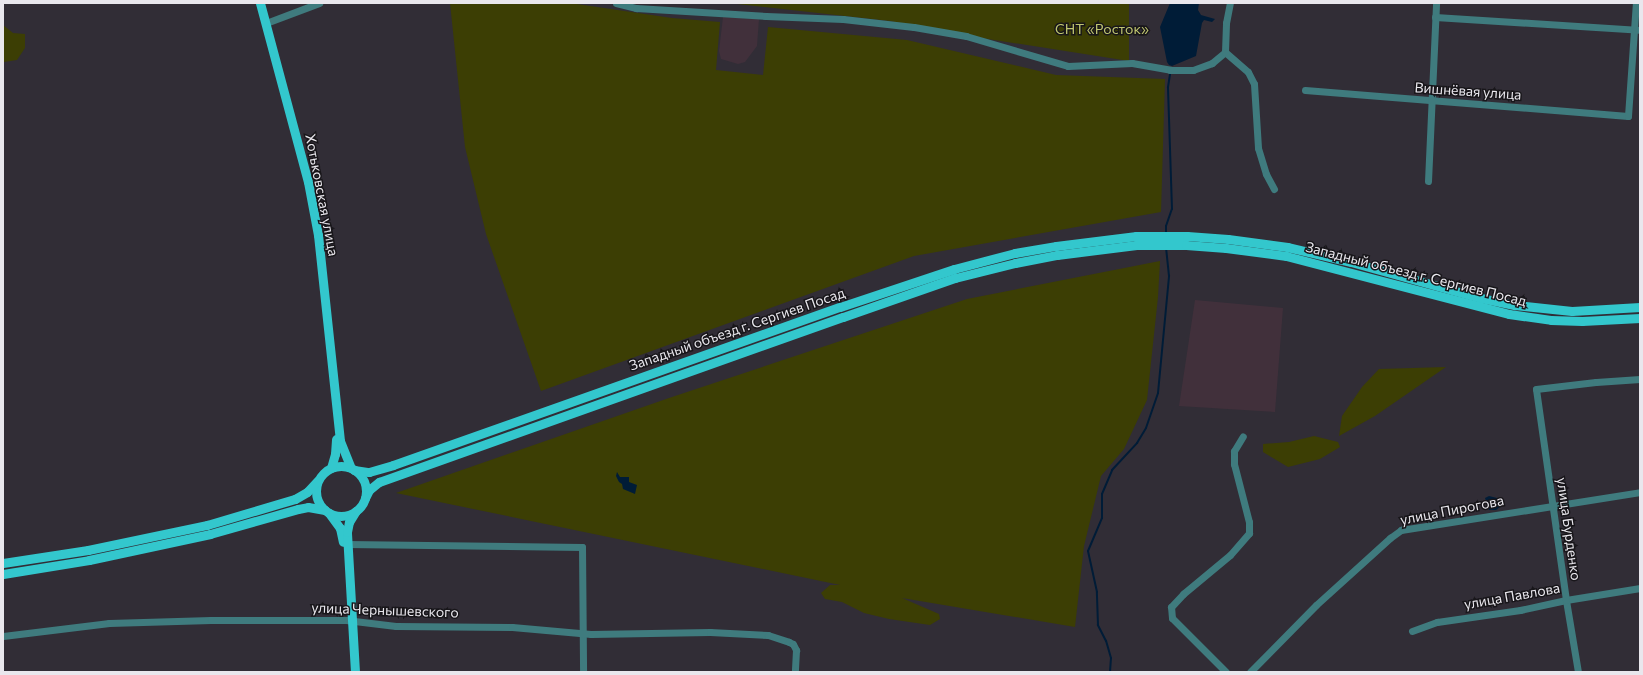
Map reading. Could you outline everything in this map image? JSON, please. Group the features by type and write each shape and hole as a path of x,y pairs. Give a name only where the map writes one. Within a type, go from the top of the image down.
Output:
{"main road":[{"name":"Хотьковская улица","path":"260,3 296,133 316,227 336,395"},
{"name":"Западный объезд г. Сергиев Посад","path":"1186,240 1228,239 1287,247 1350,262 1481,298 1515,305 1572,311 1640,307"},
{"path":"1136,241 1186,240"},
{"name":"Западный объезд г. Сергиев Посад","path":"1186,240 1286,256 1509,314 1551,320 1582,321 1640,318"},
{"name":"Западный объезд г. Сергиев Посад","path":"352,469 369,472 393,465 840,307 954,269 1015,253 1056,246 1136,241"},
{"name":"Западный объезд г. Сергиев Посад","path":"365,498 369,490 379,482 955,278 1015,263 1136,241"},
{"path":"331,468 336,445 336,395"},
{"path":"336,395 341,445 352,469"},
{"path":"3,563 88,550 207,525 295,499 307,492 331,468 337,466 352,469 361,476 365,484 365,498 347,527 346,544 350,620 355,672"},
{"path":"318,480 316,496 340,528 347,567"},
{"path":"3,574 89,560 210,534 308,507 346,516 356,511"}],"street":[{"path":"266,24 319,3"},
{"path":"616,3 636,8 843,19 914,27 966,36 1068,66 1132,63 1170,70 1193,70 1212,63 1225,52 1226,23 1230,3"},
{"path":"1428,181 1436,3"},
{"path":"1435,17 1637,30 1636,3"},
{"name":"Вишнёвая улица","path":"1306,90 1628,116 1637,30"},
{"path":"1225,52 1248,72 1254,84 1258,148 1266,174 1274,188"},
{"name":"улица Бурденко","path":"1578,672 1566,600 1536,389 1596,382 1640,380"},
{"path":"1226,672 1172,618 1171,607 1183,594 1230,555 1249,533 1249,522 1234,464 1234,451 1243,436"},
{"name":"улица Пирогова","path":"1250,672 1316,605 1390,538 1401,530 1640,492"},
{"path":"346,544 582,547 583,672"},
{"name":"улица Павлова","path":"1412,631 1437,622 1520,610 1566,600 1640,588"},
{"name":"улица Чернышевского","path":"3,636 136,621 350,620 396,626 512,627 582,633 710,632 768,635 789,642 793,644 796,650 795,672"}],"shaded area":[{"path":"723,17 759,19 757,46 745,62 738,64 721,59 719,51"},
{"path":"1195,300 1283,308 1275,412 1179,406"}],"green space":[{"path":"450,3 570,3 672,18 720,22 716,70 763,75 768,27 907,40 1056,75 1165,79 1161,212 914,256 541,391 486,234 465,147"},
{"name":"СНТ «Росток»","path":"728,3 1129,3 1129,61 969,36 890,21"},
{"path":"3,25 13,33 25,34 25,48 17,60 4,62 3,64"},
{"path":"1160,261 1158,297 1147,400 1124,449 1101,476 1084,546 1075,627 902,598 939,614 940,619 930,625 889,619 864,613 842,602 825,599 821,593 830,585 840,585 396,493 669,398 967,299"},
{"path":"1446,367 1375,416 1339,436 1342,416 1362,387 1379,369"},
{"path":"1314,436 1338,442 1340,447 1320,459 1288,467 1263,452 1263,444 1289,442"}],"water":[{"path":"1170,3 1199,3 1198,10 1201,15 1215,19 1212,22 1204,20 1202,23 1196,56 1172,66 1167,62 1160,27"},
{"path":"617,472 620,477 629,477 629,482 637,485 635,494 623,489 622,484 616,476"},
{"path":"1489,496 1501,499 1500,507 1496,510 1489,510 1485,498"}],"waterway":[{"path":"1166,234 1166,226 1172,209 1168,87 1170,74"},
{"path":"1110,672 1111,658 1106,641 1098,625 1097,592 1088,551 1102,518 1102,494 1112,470 1137,443 1146,428 1158,393 1169,276 1166,248"}]}
